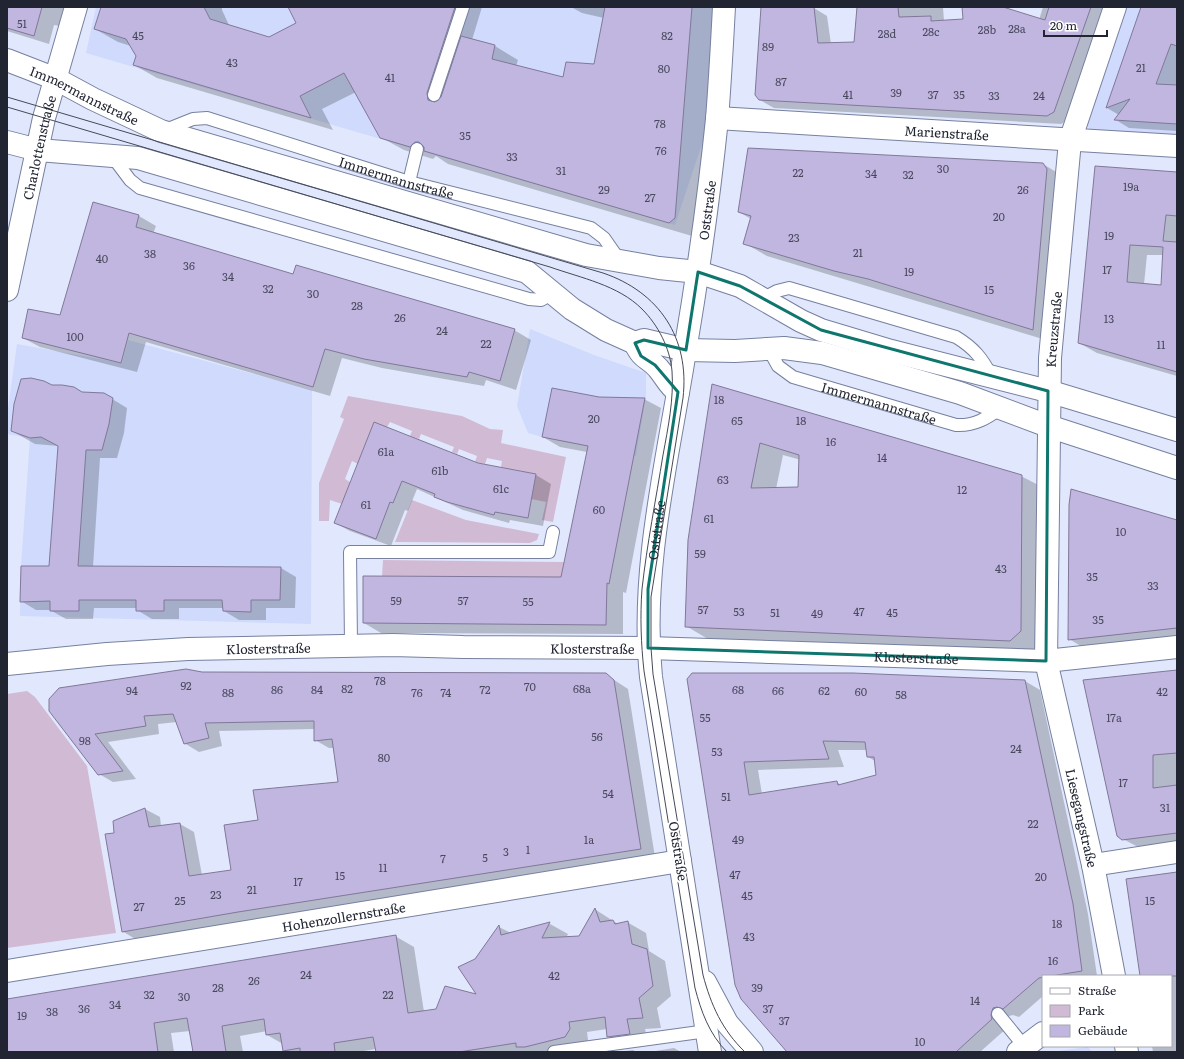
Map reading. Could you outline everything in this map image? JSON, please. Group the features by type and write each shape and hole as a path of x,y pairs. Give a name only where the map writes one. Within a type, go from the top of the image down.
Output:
{"street":[{"name":"Charlottenstraße","path":"7,290 29,182 38,150 44,118 76,7"},
{"name":"Oststraße","path":"708,1042 698,967 653,691 648,648 648,589 698,272 717,118 724,7"},
{"name":"Kreuzstraße","path":"1046,661 1048,391 1070,141 1115,7"},
{"name":"Immermannstraße","path":"7,60 56,79 93,99 161,131 586,255 659,268 698,272 740,286 821,330 891,351 1048,391 1177,430"},
{"name":"Marienstraße","path":"717,118 1070,141 1177,146"},
{"path":"7,142 38,150 138,158 527,272 572,309 593,323 635,343 641,356 655,365 672,388 678,392"},
{"path":"635,343 644,340 686,350 735,351 784,348 822,352 960,393 1048,426 1177,468"},
{"name":"Klosterstraße","path":"7,664 107,654 188,649 393,644 463,647 648,648 1046,661 1177,647"},
{"name":"Liesegangstraße","path":"1046,661 1093,866 1114,975"},
{"path":"1093,866 1177,852"},
{"name":"Hohenzollernstraße","path":"7,971 680,861"},
{"path":"698,967 727,1023 752,1052"},
{"path":"1021,1049 1042,1034"}],"lane":[{"path":"434,95 463,7"},
{"name":"Immermannstraße","path":"161,131 194,119 207,118 409,182 591,228 604,238 621,262"},
{"path":"409,182 417,149"},
{"path":"762,299 777,291 789,288 956,337 972,347 984,362 992,376"},
{"name":"Immermannstraße","path":"768,348 778,366 793,377 956,425 966,426 985,420 1001,408"},
{"path":"351,645 350,552 549,552 553,532"},
{"path":"998,1014 1021,1049"},
{"path":"554,1052 708,1042"}],"highlighted area":[{"path":"698,272 740,286 821,330 1048,391 1046,661 648,648 648,589 678,392 655,365 641,356 635,343 644,340 686,350"}],"shaded area":[{"path":"96,7 719,7 711,117 675,225 86,53"},
{"path":"1120,7 1177,7 1177,143 1098,140 1082,119"},
{"path":"530,329 594,355 646,373 646,396 636,456 528,433 517,406"},
{"path":"128,340 312,390 311,624 20,616 21,566 30,438 7,434 7,416 17,344 122,363"},
{"path":"1088,1047 1092,1052 1050,1052"}],"green space":[{"path":"348,396 462,416 490,429 503,430 501,443 566,457 553,522 542,520 546,502 531,499 536,474 501,467 502,461 487,458 485,464 475,462 477,456 459,449 457,454 452,452 454,447 421,434 419,439 410,436 412,431 390,422 387,427 374,422 358,464 352,461 345,479 350,482 342,504 330,500 329,521 319,521 319,483 344,419 340,417"},
{"path":"412,500 466,520 539,534 537,540 530,543 395,542"},
{"path":"383,560 564,562 561,577 382,576"},
{"path":"27,691 35,697 87,766 116,933 7,948 7,694"}],"building":[{"path":"7,7 42,7 34,36 7,28"},
{"path":"101,7 204,7 210,19 269,37 296,23 288,7 455,7 427,93 428,100 435,102 441,97 461,36 495,45 492,59 563,77 566,62 594,64 605,7 692,7 675,218 669,223 424,151 424,147 419,142 415,142 410,147 380,138 344,73 300,96 311,118 133,65 136,56 126,39 94,29"},
{"path":"761,7 814,7 818,43 854,42 857,7 898,7 899,17 931,16 931,21 963,19 962,7 1003,7 1045,20 1049,7 1091,7 1054,112 1047,116 759,100 755,95"},
{"path":"1141,7 1177,7 1177,46 1171,44 1156,84 1177,85 1177,124 1114,120 1130,99 1106,108"},
{"path":"748,148 1043,163 1047,169 1033,330 868,279 834,271 743,244 751,216 738,212"},
{"path":"1095,166 1177,172 1177,216 1166,215 1163,241 1177,242 1177,372 1078,343","holes":["1130,245 1163,247 1161,285 1127,282"]},
{"path":"93,202 139,215 136,227 293,274 296,265 515,329 500,381 469,372 467,377 364,359 325,349 313,387 129,333 121,363 22,338 28,309 60,315"},
{"path":"31,378 44,381 52,385 74,387 82,392 104,393 113,398 109,424 102,450 86,450 78,566 281,567 280,600 251,600 251,612 223,611 222,600 164,600 164,611 136,611 136,600 79,600 79,611 50,611 50,601 20,602 21,566 49,566 58,446 41,437 30,438 11,431 14,404 21,379"},
{"path":"712,384 1022,475 1021,631 1010,641 685,627 688,540","holes":["760,443 799,455 798,487 751,488"]},
{"path":"552,388 599,397 645,398 609,584 607,583 606,625 363,623 363,576 561,577 588,446 542,437"},
{"path":"374,422 478,463 536,474 528,518 495,512 494,515 447,502 434,497 435,494 402,481 393,503 390,502 376,539 334,523"},
{"path":"1071,489 1177,520 1177,628 1068,640 1069,505"},
{"path":"186,669 202,672 606,673 614,680 641,849 238,912 122,932 105,834 114,833 113,821 145,808 149,827 180,823 189,876 231,870 224,825 258,820 253,790 338,782 332,739 314,741 314,721 205,723 209,738 184,744 173,714 144,716 146,726 95,734 123,771 98,775 49,711 49,699 59,688"},
{"path":"1177,670 1177,753 1153,755 1153,788 1177,785 1177,833 1122,840 1117,836 1083,680"},
{"path":"692,673 853,673 1025,680 1073,904 1082,971 1057,975 1042,975 1042,978 1039,978 1003,1009 997,1007 993,1008 991,1015 992,1019 956,1052 787,1052 741,999 735,985 687,679","holes":["823,741 865,742 867,757 874,757 876,775 838,785 837,781 749,795 744,762 829,759"]},
{"path":"1177,872 1177,976 1140,975 1126,879"},
{"path":"595,908 600,922 613,920 615,924 628,921 632,944 647,949 653,986 639,998 643,1018 627,1019 630,1034 607,1037 605,1017 569,1022 570,1029 565,1037 525,1047 516,1047 516,1043 459,1052 376,1052 373,1037 334,1043 335,1052 300,1052 300,1048 283,1051 280,1033 266,1035 264,1019 222,1026 226,1052 193,1052 187,1018 154,1023 158,1052 7,1052 7,999 396,935 408,1013 436,1009 445,986 476,994 458,967 475,959 499,925 501,935 550,922 542,938 579,936"}],"tram line":[{"path":"7,97 603,273 623,281 640,292 655,305 667,320 676,337 684,376 683,398 651,597 651,648 653,674 703,975 718,1016 730,1035 745,1052"},
{"path":"7,107 550,267 611,288 632,301 648,315 662,337 669,354 672,371 672,392 669,424 649,538 642,589 641,620 644,671 695,988 706,1022 715,1038 727,1052"}]}
